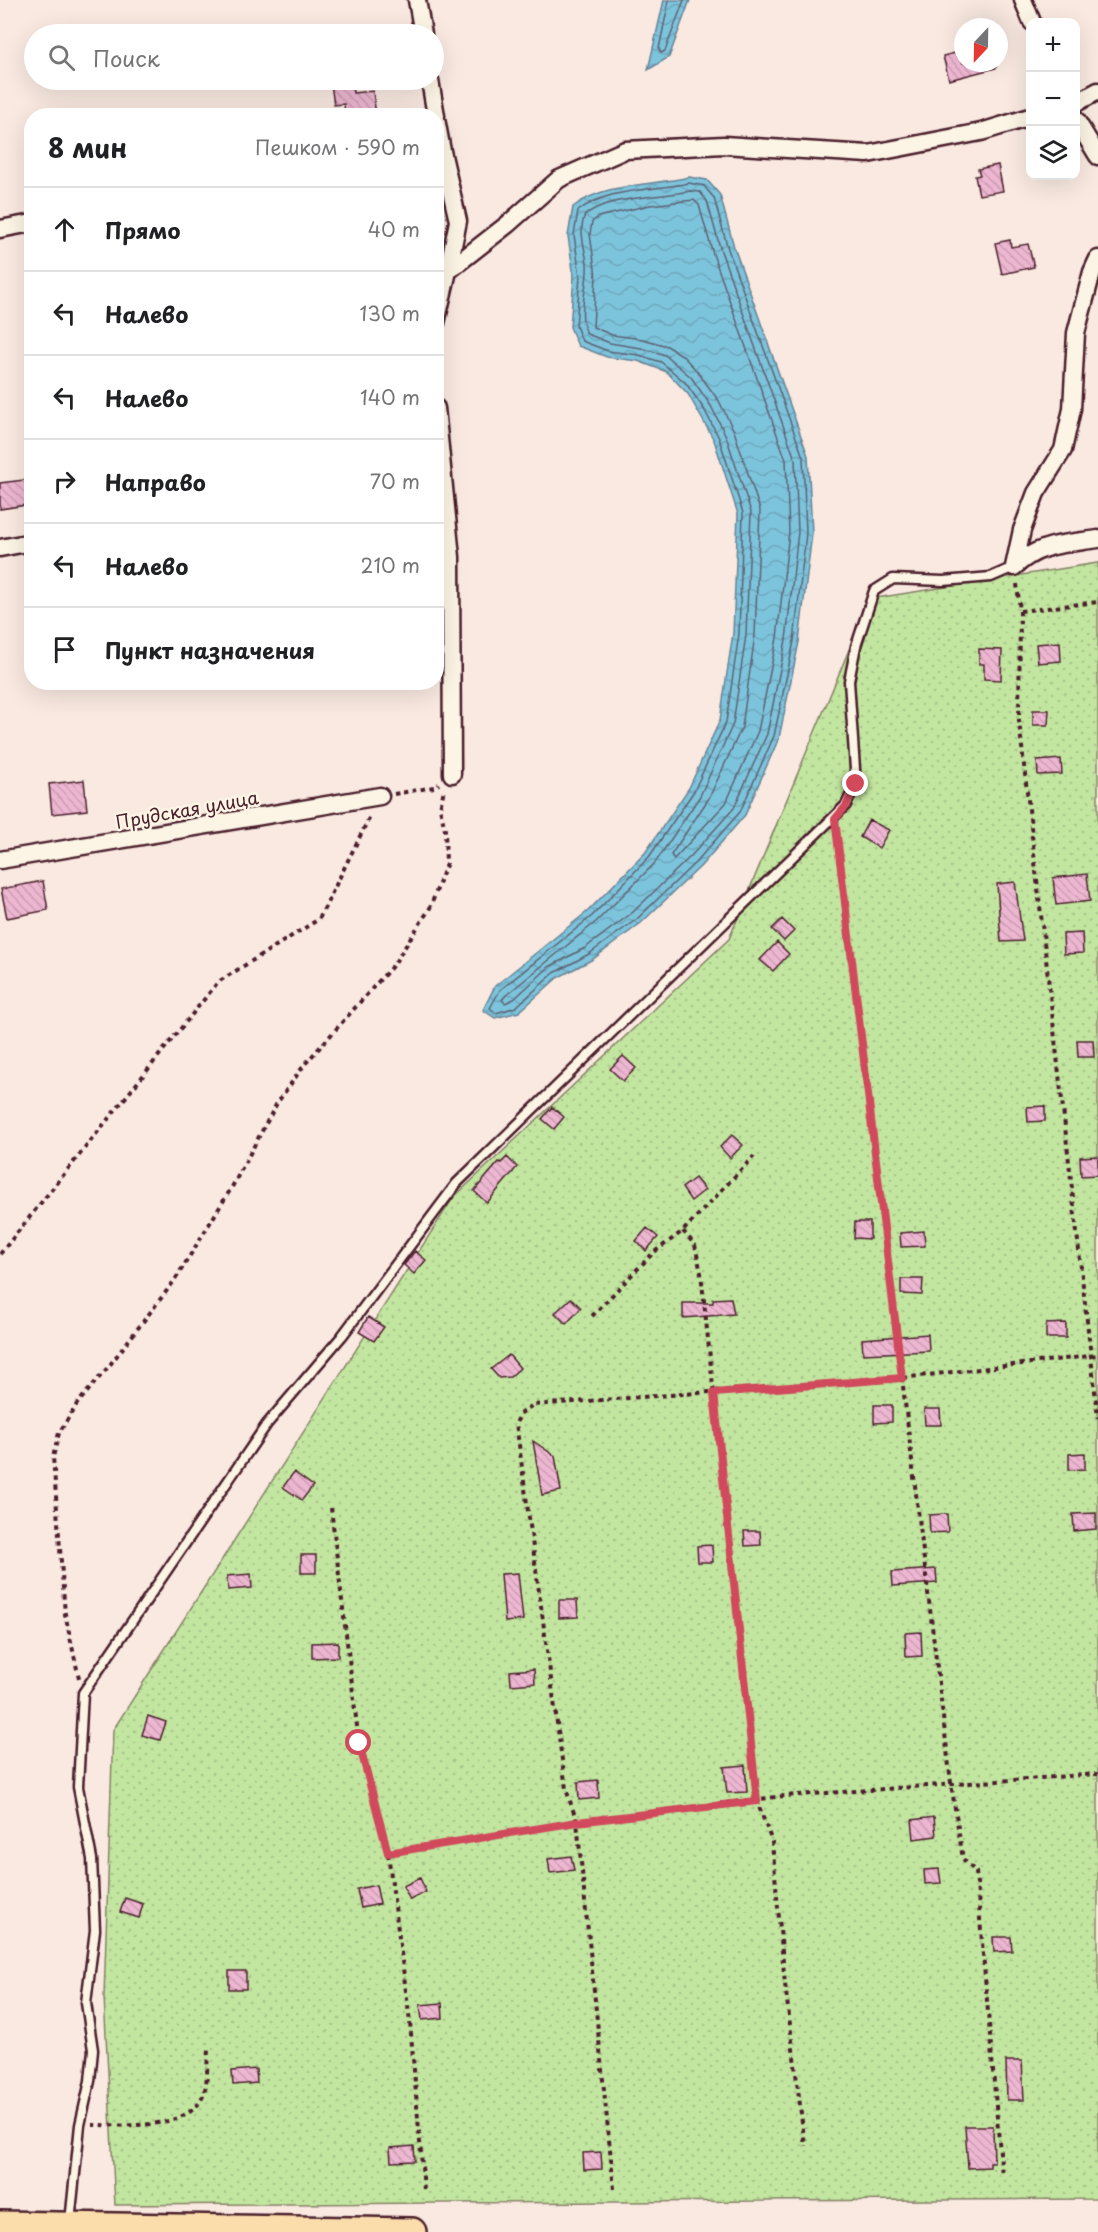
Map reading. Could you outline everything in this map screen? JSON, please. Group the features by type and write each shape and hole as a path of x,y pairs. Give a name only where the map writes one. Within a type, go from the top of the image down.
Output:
{"highway":[{"path":"0,2225 412,2232"}],"street":[{"path":"417,0 421,24"},
{"path":"1023,0 1030,18"},
{"path":"432,90 435,108"},
{"path":"1080,101 1098,91"},
{"path":"448,272 559,179 626,150 724,145 868,154 981,132 1026,118"},
{"path":"1080,126 1098,156"},
{"path":"444,170 458,221 444,289"},
{"path":"0,229 24,225"},
{"path":"1014,567 1022,530 1036,493 1063,450 1072,409 1076,333 1092,272 1098,259"},
{"path":"444,505 452,556 452,774"},
{"path":"1014,567 1027,554 1045,547 1098,539"},
{"path":"0,548 24,544"},
{"name":"Прудская улица","path":"0,860 380,796"}],"lane":[{"path":"70,2226 80,2125 90,2081 93,2050 86,2003 95,1930 92,1859 78,1787 83,1693 267,1424 342,1336 457,1184 846,806 856,784 849,681 856,646 874,591 893,579 943,580 991,577 1014,567"}],"path":[{"path":"1014,567 1020,611 1019,721 1089,1356 1098,1418"},
{"path":"1020,611 1098,602"},
{"path":"0,1254 218,982 319,919 380,796 434,787 452,774"},
{"path":"83,1693 65,1614 53,1457 59,1432 76,1404 109,1366 175,1281 232,1187 277,1103 305,1064 394,964 430,908 446,866 445,830 440,808 442,793 452,774"},
{"path":"835,819 951,1783 963,1859 976,1872 1002,2176"},
{"path":"592,1316 653,1252 683,1231 754,1155"},
{"path":"683,1231 695,1245 701,1273 757,1801 772,1842 785,1984 805,2146"},
{"path":"614,2189 577,1822 566,1790 516,1423 521,1413 533,1405 902,1378 1098,1355"},
{"path":"331,1508 359,1743 388,1853 410,2022 424,2190"},
{"path":"388,1853 577,1822 784,1796 1098,1774"},
{"path":"80,2125 142,2125 182,2118 203,2097 208,2050"}],"green space":[{"path":"1098,563 1098,2199 115,2205 104,1997 113,1730 453,1198 729,939 870,599"}],"water":[{"path":"664,0 690,0 669,57 648,70"},
{"path":"689,177 707,180 720,195 734,247 808,456 812,533 799,642 779,738 745,815 701,866 641,923 593,959 557,978 519,1012 495,1018 483,1010 495,986 588,911 645,853 689,788 720,720 733,633 738,514 714,440 688,394 667,372 638,361 607,357 578,346 570,327 574,277 568,236 573,207 599,193 614,189"}],"building":[{"path":"954,53 954,72 980,72 949,80 943,56"},
{"path":"332,90 353,90 353,93 373,91 375,108 344,108 344,104 334,105"},
{"path":"998,165 1003,191 979,195 975,176 980,175 978,169"},
{"path":"1010,240 1011,247 1028,244 1034,267 1002,274 995,243"},
{"path":"24,480 24,505 0,509 0,483"},
{"path":"1060,642 1061,661 1038,663 1036,644"},
{"path":"979,649 1002,650 1001,680 984,679 984,664 979,664"},
{"path":"1033,710 1049,710 1048,725 1033,725"},
{"path":"1061,759 1062,774 1038,775 1037,761"},
{"path":"84,780 87,810 52,814 49,784"},
{"path":"869,820 889,830 879,848 860,837"},
{"path":"1087,874 1090,901 1056,905 1053,878"},
{"path":"43,881 48,910 7,918 1,889"},
{"path":"1015,882 1023,941 1001,942 997,884"},
{"path":"782,919 794,931 784,941 772,929"},
{"path":"1082,933 1083,953 1064,954 1063,934"},
{"path":"777,942 789,954 773,971 760,960"},
{"path":"1077,1040 1093,1040 1094,1057 1078,1057"},
{"path":"623,1056 636,1068 623,1081 610,1069"},
{"path":"1045,1106 1045,1121 1028,1122 1027,1107"},
{"path":"552,1107 564,1117 554,1129 542,1119"},
{"path":"732,1135 743,1145 730,1158 720,1147"},
{"path":"1098,1156 1098,1175 1081,1176 1080,1157"},
{"path":"507,1157 517,1167 487,1203 474,1191 499,1162 501,1163"},
{"path":"695,1178 705,1190 691,1201 682,1188"},
{"path":"855,1222 870,1222 870,1239 854,1238"},
{"path":"647,1228 658,1237 646,1251 636,1241"},
{"path":"924,1231 925,1246 901,1247 900,1233"},
{"path":"415,1251 426,1260 414,1274 404,1265"},
{"path":"901,1279 923,1279 922,1295 901,1294"},
{"path":"571,1298 581,1308 566,1324 555,1313"},
{"path":"731,1298 734,1314 683,1318 683,1303 713,1303 713,1299"},
{"path":"368,1317 384,1327 374,1341 359,1332"},
{"path":"1066,1323 1066,1338 1046,1338 1046,1324"},
{"path":"928,1334 929,1351 863,1354 862,1339"},
{"path":"509,1355 520,1368 510,1377 499,1378 491,1369"},
{"path":"874,1405 892,1405 892,1422 874,1423"},
{"path":"924,1409 940,1409 941,1425 925,1425"},
{"path":"533,1441 555,1456 561,1491 542,1495"},
{"path":"1085,1453 1085,1469 1069,1470 1069,1454"},
{"path":"294,1472 313,1486 302,1500 283,1487"},
{"path":"1096,1513 1096,1529 1074,1531 1073,1514"},
{"path":"947,1514 948,1532 930,1533 929,1515"},
{"path":"744,1531 760,1531 761,1545 745,1546"},
{"path":"712,1545 713,1562 698,1562 697,1546"},
{"path":"301,1555 316,1555 316,1573 301,1573"},
{"path":"936,1569 937,1583 893,1586 892,1572"},
{"path":"518,1573 523,1620 505,1622 501,1574"},
{"path":"251,1574 252,1588 228,1590 227,1576"},
{"path":"559,1600 577,1600 578,1617 559,1618"},
{"path":"921,1632 922,1656 906,1657 905,1633"},
{"path":"338,1642 338,1657 312,1658 312,1643"},
{"path":"534,1669 535,1683 511,1685 510,1671"},
{"path":"148,1716 166,1722 160,1740 142,1735"},
{"path":"745,1765 747,1792 727,1793 724,1767"},
{"path":"598,1780 599,1798 579,1800 578,1782"},
{"path":"934,1817 936,1836 914,1839 912,1820"},
{"path":"571,1856 574,1870 550,1873 548,1859"},
{"path":"939,1869 941,1883 925,1884 924,1870"},
{"path":"420,1878 426,1892 410,1900 403,1886"},
{"path":"376,1885 380,1904 361,1908 357,1889"},
{"path":"125,1898 143,1904 139,1918 120,1912"},
{"path":"993,1937 1011,1937 1012,1951 994,1952"},
{"path":"229,1971 246,1971 246,1989 229,1989"},
{"path":"442,2003 443,2018 422,2020 420,2005"},
{"path":"1006,2061 1022,2061 1024,2100 1007,2100"},
{"path":"256,2069 257,2083 233,2085 232,2071"},
{"path":"965,2126 993,2126 994,2162 990,2162 990,2167 968,2168"},
{"path":"414,2146 415,2161 391,2162 390,2148"},
{"path":"601,2152 602,2169 584,2170 583,2153"}],"route":[{"path":"359,1743 388,1853 577,1822 757,1801 714,1393 902,1378 835,819 846,806 856,784"}]}
